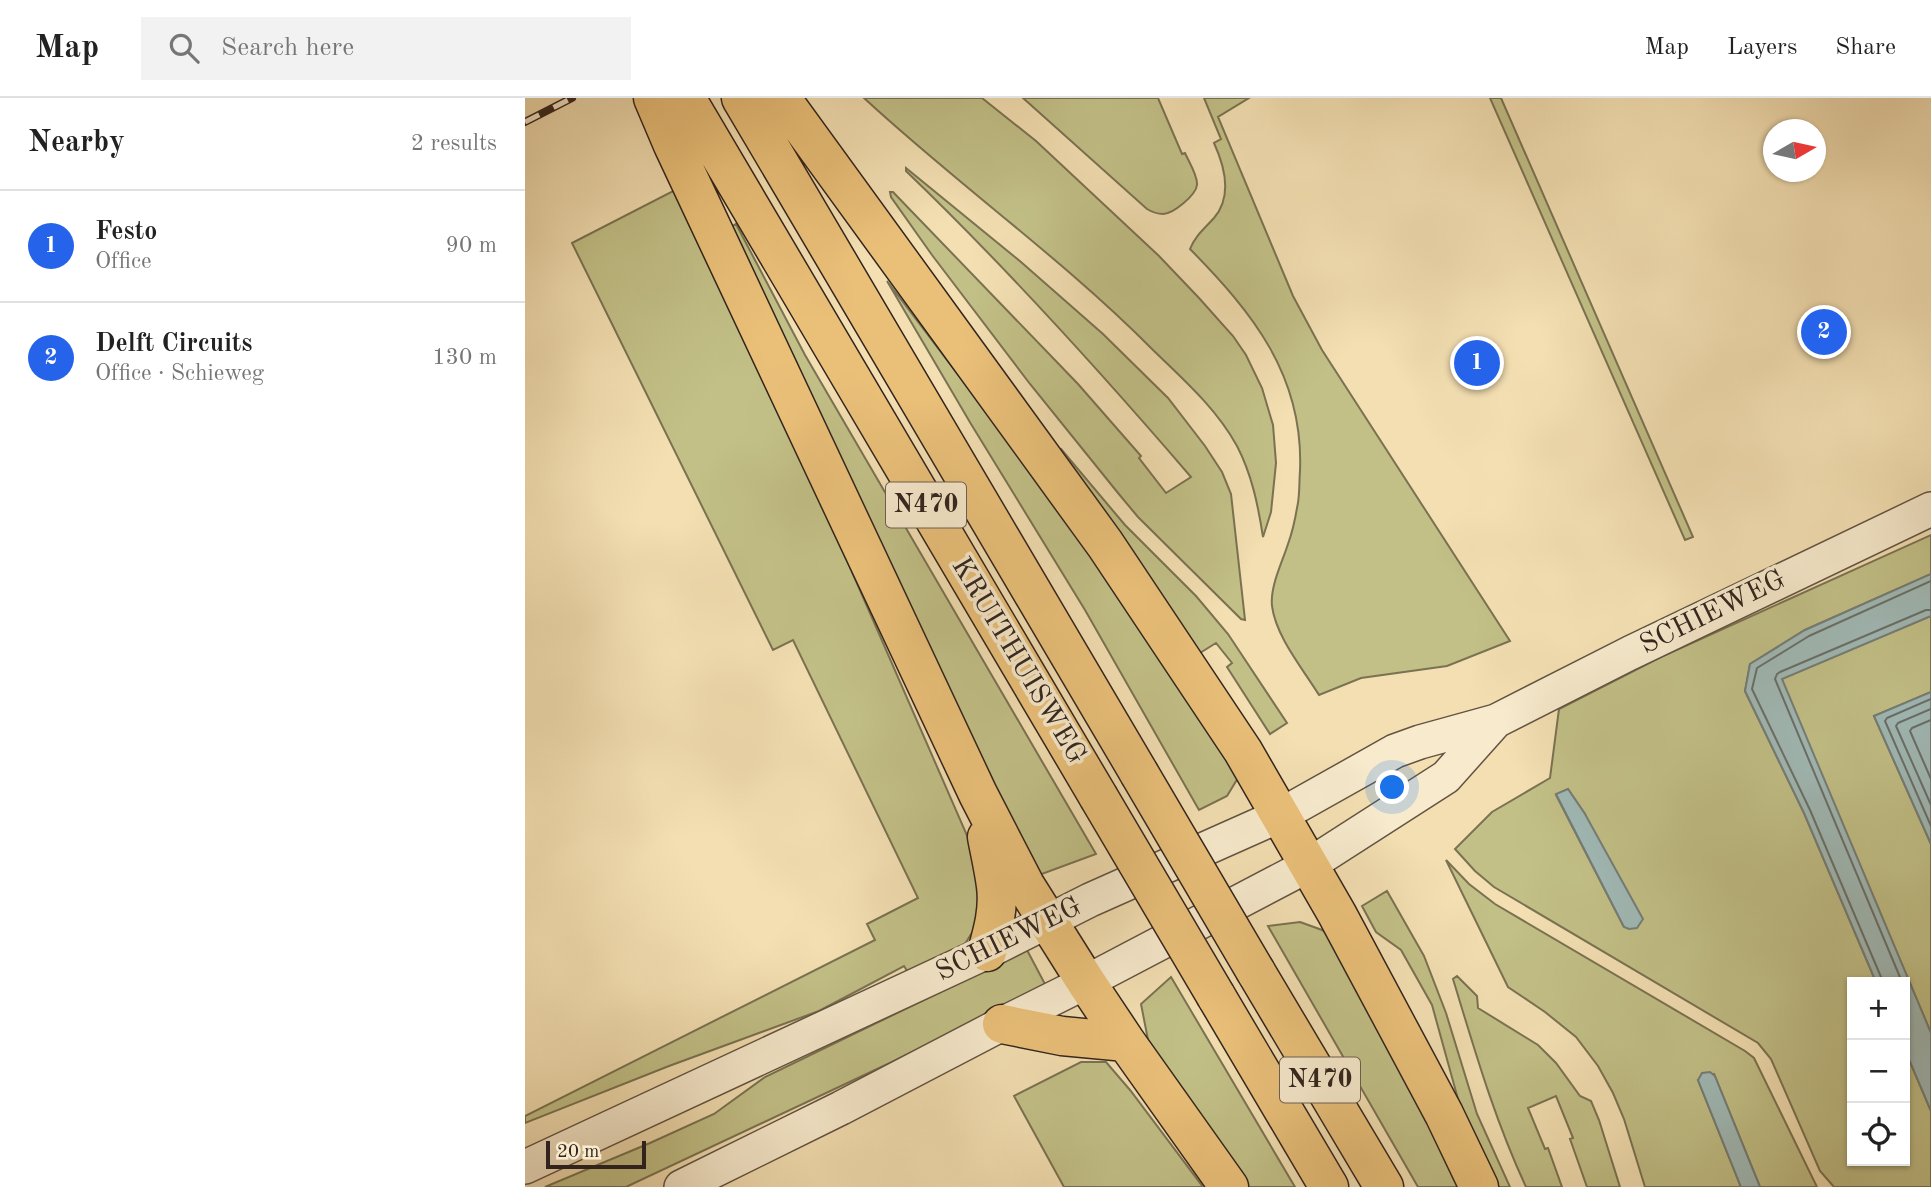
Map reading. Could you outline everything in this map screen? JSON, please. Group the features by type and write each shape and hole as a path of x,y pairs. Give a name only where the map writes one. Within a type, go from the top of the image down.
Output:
{"highway":[{"name":"N470","path":"653,98 978,794 1025,885 1126,1042 1229,1187"},
{"name":"KRUITHUISWEG","path":"686,98 1329,1187"},
{"name":"KRUITHUISWEG","path":"741,98 1384,1187"},
{"path":"781,98 1105,544 1243,751 1337,914 1444,1114 1479,1187"},
{"name":"N470","path":"978,794 997,888 993,931 987,952"},
{"path":"1002,1024 1062,1036 1126,1042"}],"street":[{"name":"SCHIEWEG","path":"525,1167 987,952 1090,900 1281,815 1395,751 1496,721 1642,647 1931,509"},
{"name":"SCHIEWEG","path":"681,1187 841,1108 1308,865 1446,777 1496,721"}],"shaded area":[{"path":"864,98 982,98 1036,141 1159,256 1199,298 1246,355 1262,388 1273,425 1276,463 1271,512 1263,537 1254,490 1237,446 1229,432 1198,395 1083,284"},
{"path":"1023,98 1158,98 1182,154 1185,153 1195,173 1196,189 1172,211 1159,214 1149,210"},
{"path":"1204,98 1249,98 1218,117 1293,296 1322,350 1510,641 1447,666 1361,678 1319,695 1284,641 1275,618 1272,598 1298,503 1299,437 1284,376 1270,348 1234,297 1190,249 1197,236 1220,209 1225,191 1224,171 1214,143 1221,139"},
{"path":"1490,98 1501,98 1693,537 1685,540"},
{"path":"906,168 1021,262 1103,334 1168,398 1205,446 1222,472 1231,494 1245,620 1138,517 1118,493 1030,384 932,255 890,192 893,192 1078,384 1141,456 1139,458 1166,493 1191,477 1052,320"},
{"path":"675,190 849,565 986,879 975,928 956,958 909,974 904,966 819,1011 525,1123 525,1116 875,940 867,924 918,898 793,640 773,650 572,243"},
{"path":"736,224 805,355 1096,854 1031,878 726,230"},
{"path":"887,281 1073,526 1241,773 1227,796 1199,810 1085,610"},
{"path":"1061,449 1125,525 1196,596 1228,634 1287,723 1270,734 1227,667 1232,663 1216,643 1200,653 1054,453"},
{"path":"1931,535 1931,574 1805,630 1750,664 1745,691 1804,813 1874,977 1847,977 1847,1166 1910,1166 1910,1062 1931,1111 1931,1187 1834,1187 1820,1171 1771,1059 1758,1043 1494,887 1455,849 1492,812 1550,778 1559,709 1661,657","holes":["1568,789 1585,814 1624,927 1556,795"]},
{"path":"1931,616 1931,692 1874,716 1931,844 1931,1033 1910,983 1910,977 1907,977 1781,679"},
{"path":"1446,860 1469,884 1495,904 1754,1058 1817,1187 1760,1187 1714,1074 1698,1080 1741,1187 1645,1187 1624,1119 1598,1066 1576,1037 1508,987"},
{"path":"1387,891 1424,956 1446,1013 1477,1114 1510,1187 1493,1187 1466,1128 1432,1005 1401,950 1376,932 1362,906"},
{"path":"1300,922 1322,930 1341,944 1464,1187 1418,1187 1268,926"},
{"path":"1027,950 1046,986 892,1062 626,1187 545,1187 714,1114 765,1077"},
{"path":"1457,976 1477,996 1478,1008 1538,1045 1556,1063 1580,1096 1591,1101 1620,1187 1587,1187 1570,1139 1573,1138 1556,1096 1528,1108 1545,1149 1548,1148 1562,1187 1526,1187 1486,1084 1453,979"},
{"path":"1171,977 1295,1187 1246,1187 1150,1050 1141,1004"},
{"path":"1081,1062 1106,1062 1203,1187 1064,1187 1014,1096"}],"water":[{"path":"1931,574 1931,616 1782,679 1907,977 1874,977 1804,813 1745,691 1750,664 1805,630"},
{"path":"1931,692 1931,844 1874,716"},
{"path":"1568,789 1585,814 1643,919 1637,928 1624,927 1556,794"},
{"path":"1910,983 1931,1033 1931,1111 1910,1062"},
{"path":"1710,1072 1715,1076 1760,1187 1741,1187 1698,1080 1702,1073"}],"railway":[{"path":"525,122 572,98"}],"place":[{"name":"Delft Circuits","path":"1824,332"},
{"name":"Festo","path":"1477,363"}]}
